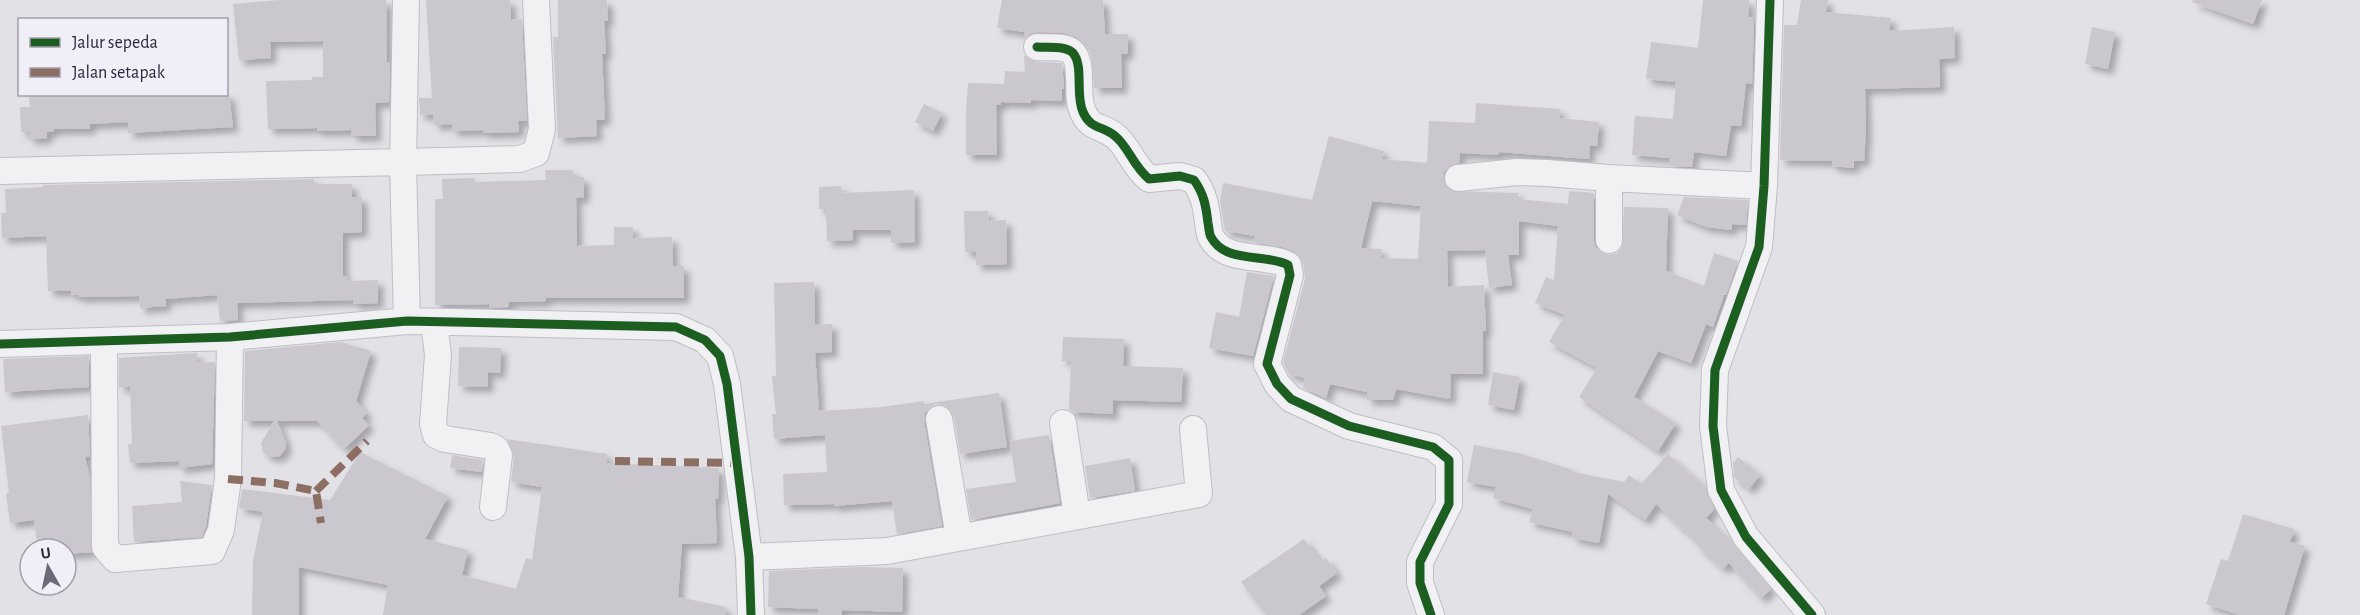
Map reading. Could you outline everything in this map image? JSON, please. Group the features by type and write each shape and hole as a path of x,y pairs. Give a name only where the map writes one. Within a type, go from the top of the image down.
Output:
{"street":[{"path":"406,0 403,162 407,321"},
{"path":"0,171 520,159 536,153 542,129 536,0"},
{"path":"1770,0 1764,186 1759,247 1714,370 1713,426 1721,490 1746,537 1812,615"},
{"path":"1037,47 1066,48 1072,51 1077,60 1082,110 1090,124 1115,135 1138,170 1149,179 1180,176 1194,180 1205,199 1210,237 1223,250 1246,257 1279,260 1288,264 1290,275 1267,364 1277,384 1291,399 1349,426 1433,447 1449,460 1449,504 1420,562 1420,583 1431,615"},
{"path":"1458,178 1517,172 1764,186"},
{"path":"1609,178 1609,240"},
{"path":"0,344 230,337 407,321 676,327 705,340 720,356 727,384 748,557 751,615"},
{"path":"434,322 438,355 433,424 436,435 445,439 491,446 496,449 499,455 493,507"},
{"path":"104,341 105,547 115,559 212,551 221,530 228,479 230,337"},
{"path":"939,419 959,537"},
{"path":"1063,423 1077,516"},
{"path":"748,557 887,551 1199,494 1193,429"}],"building":[{"path":"279,0 386,0 387,62 390,62 389,102 375,103 376,136 352,136 351,130 268,129 266,81 312,80 312,77 323,77 323,41 270,42 271,58 239,60 233,4"},
{"path":"426,0 510,0 511,20 522,19 527,121 518,121 519,132 452,131 452,124 434,125 433,115 420,115 419,98 432,98"},
{"path":"558,0 607,0 608,21 604,21 606,54 602,54 605,120 596,120 597,136 558,138 553,37 558,37"},
{"path":"1002,0 1103,0 1105,34 1128,34 1128,54 1121,54 1122,88 1094,88 1091,54 1086,45 1076,37 1063,33 1038,32 1024,39 1024,32 997,28"},
{"path":"1703,0 1749,0 1748,17 1753,17 1754,23 1752,84 1746,83 1741,126 1731,125 1726,156 1694,152 1692,167 1669,166 1670,158 1632,155 1635,116 1673,119 1676,82 1646,79 1651,42 1698,48"},
{"path":"1801,0 1828,0 1826,12 1891,18 1889,31 1954,27 1955,58 1939,59 1940,87 1865,89 1864,161 1854,161 1854,168 1832,166 1832,161 1780,160 1784,25 1797,25"},
{"path":"2193,0 2262,0 2253,24 2192,2"},
{"path":"2092,27 2115,32 2108,69 2085,64"},
{"path":"1024,55 1036,62 1062,63 1064,89 1062,89 1062,101 1001,102 1001,105 996,105 997,155 966,155 968,83 1004,84 1005,71 1025,72"},
{"path":"229,94 233,127 128,133 128,122 90,124 90,129 54,129 54,131 47,132 47,138 29,139 29,132 21,132 20,107 30,107 29,96 228,96"},
{"path":"1476,103 1560,109 1559,118 1599,122 1597,146 1590,145 1589,159 1499,152 1498,155 1460,153 1459,163 1450,166 1444,172 1443,179 1451,191 1518,193 1518,199 1568,204 1569,191 1594,193 1594,241 1596,248 1608,255 1617,253 1622,247 1624,207 1668,208 1666,271 1704,286 1714,253 1738,261 1713,327 1706,324 1691,363 1658,351 1634,397 1676,423 1658,451 1579,397 1597,368 1549,342 1565,315 1535,303 1546,277 1554,280 1558,226 1519,221 1519,255 1508,255 1512,285 1489,288 1485,250 1447,251 1448,287 1484,285 1486,331 1483,331 1483,374 1451,374 1450,399 1396,389 1393,400 1367,400 1367,392 1330,384 1326,398 1303,388 1305,378 1289,374 1283,362 1305,279 1303,262 1293,251 1253,242 1255,236 1225,231 1220,201 1223,183 1312,200 1329,136 1384,151 1382,159 1427,163 1429,121 1475,123","holes":["1372,201 1421,206 1418,259 1381,258 1381,249 1361,248"]},
{"path":"924,104 942,113 933,131 915,122"},
{"path":"545,170 573,170 573,177 584,177 584,197 576,198 577,246 614,245 614,227 633,227 633,238 672,237 673,266 684,266 684,298 546,298 546,301 509,302 508,307 490,308 489,304 435,305 435,199 443,199 442,179 475,178 475,182 546,180"},
{"path":"314,179 314,184 352,184 352,197 362,197 362,232 343,233 343,276 348,276 348,281 378,280 378,303 353,304 353,300 237,303 238,320 220,321 217,295 165,299 166,306 140,308 139,296 78,297 78,295 71,295 71,291 48,291 46,236 2,238 1,213 6,213 5,189 43,187 43,185"},
{"path":"841,186 841,193 914,190 915,242 891,243 891,230 853,230 853,240 827,241 826,209 819,209 819,187"},
{"path":"1684,197 1748,200 1746,225 1732,224 1732,230 1706,227 1677,215"},
{"path":"964,211 988,211 989,221 1006,220 1007,264 976,265 976,252 965,252"},
{"path":"1247,272 1274,276 1253,356 1209,348 1216,312 1239,317"},
{"path":"814,282 815,325 832,324 832,352 815,353 819,411 882,407 924,401 924,404 999,393 1007,447 960,454 954,416 950,409 936,404 925,413 924,422 942,526 897,534 892,501 834,506 834,504 784,505 783,474 827,472 825,435 774,439 772,414 776,414 772,376 776,376 774,283"},
{"path":"1063,337 1124,339 1123,366 1183,368 1181,402 1113,400 1113,414 1073,412 1069,409 1071,361 1062,361"},
{"path":"341,342 371,351 356,401 367,413 362,418 369,425 344,449 317,421 277,421 286,443 285,449 280,456 270,457 263,452 261,443 274,421 244,421 245,351"},
{"path":"459,347 501,348 500,373 488,372 488,387 458,386"},
{"path":"197,353 197,363 215,362 212,464 179,468 179,461 130,463 128,444 132,444 130,387 119,387 119,358"},
{"path":"89,356 89,387 5,392 3,359"},
{"path":"1493,372 1520,377 1514,410 1488,405"},
{"path":"88,415 90,456 85,457 90,478 92,552 78,553 78,537 36,537 34,520 10,523 1,426"},
{"path":"1049,435 1060,503 971,520 966,489 1016,482 1010,441"},
{"path":"507,439 607,454 606,463 719,468 718,499 715,499 717,543 682,544 678,597 726,607 725,615 383,615 388,585 299,567 299,615 252,615 253,561 263,512 239,508 242,489 330,500 360,452 448,496 425,539 468,550 462,575 516,589 526,558 532,560 542,487 511,482 514,456"},
{"path":"1474,445 1519,453 1573,470 1573,472 1624,482 1629,475 1641,484 1668,454 1705,487 1714,509 1706,518 1730,540 1771,589 1761,598 1729,563 1723,569 1656,504 1645,520 1608,494 1599,543 1572,538 1573,532 1529,522 1533,509 1493,498 1496,487 1467,482"},
{"path":"452,455 483,460 482,472 450,468"},
{"path":"1738,457 1760,475 1749,489 1734,477 1733,463"},
{"path":"1130,458 1135,491 1090,498 1085,466"},
{"path":"180,481 212,485 206,526 202,537 134,542 132,506 182,502"},
{"path":"2243,514 2294,529 2290,542 2305,546 2284,615 2239,615 2206,604 2221,559 2228,561"},
{"path":"1304,539 1321,562 1326,558 1337,573 1319,586 1326,596 1299,615 1266,615 1241,582"},
{"path":"860,567 903,568 902,612 842,610 841,615 818,615 818,609 768,607 769,571"}],"marked path":[{"path":"316,491 367,441"},
{"path":"615,461 736,463"},
{"path":"228,479 275,483 316,491 321,523"}],"cycle path":[{"path":"1770,0 1764,186 1759,247 1715,370 1713,426 1721,490 1746,537 1812,615"},
{"path":"1037,47 1061,48 1073,53 1078,65 1081,105 1086,118 1093,125 1120,140 1143,174 1149,179 1180,176 1194,180 1204,200 1210,236 1217,245 1235,255 1279,261 1288,265 1290,275 1267,364 1277,384 1291,399 1349,426 1433,447 1449,460 1449,504 1420,562 1420,583 1431,615"},
{"path":"0,344 230,337 407,321 676,327 705,340 720,356 727,384 749,557 751,615"}]}
